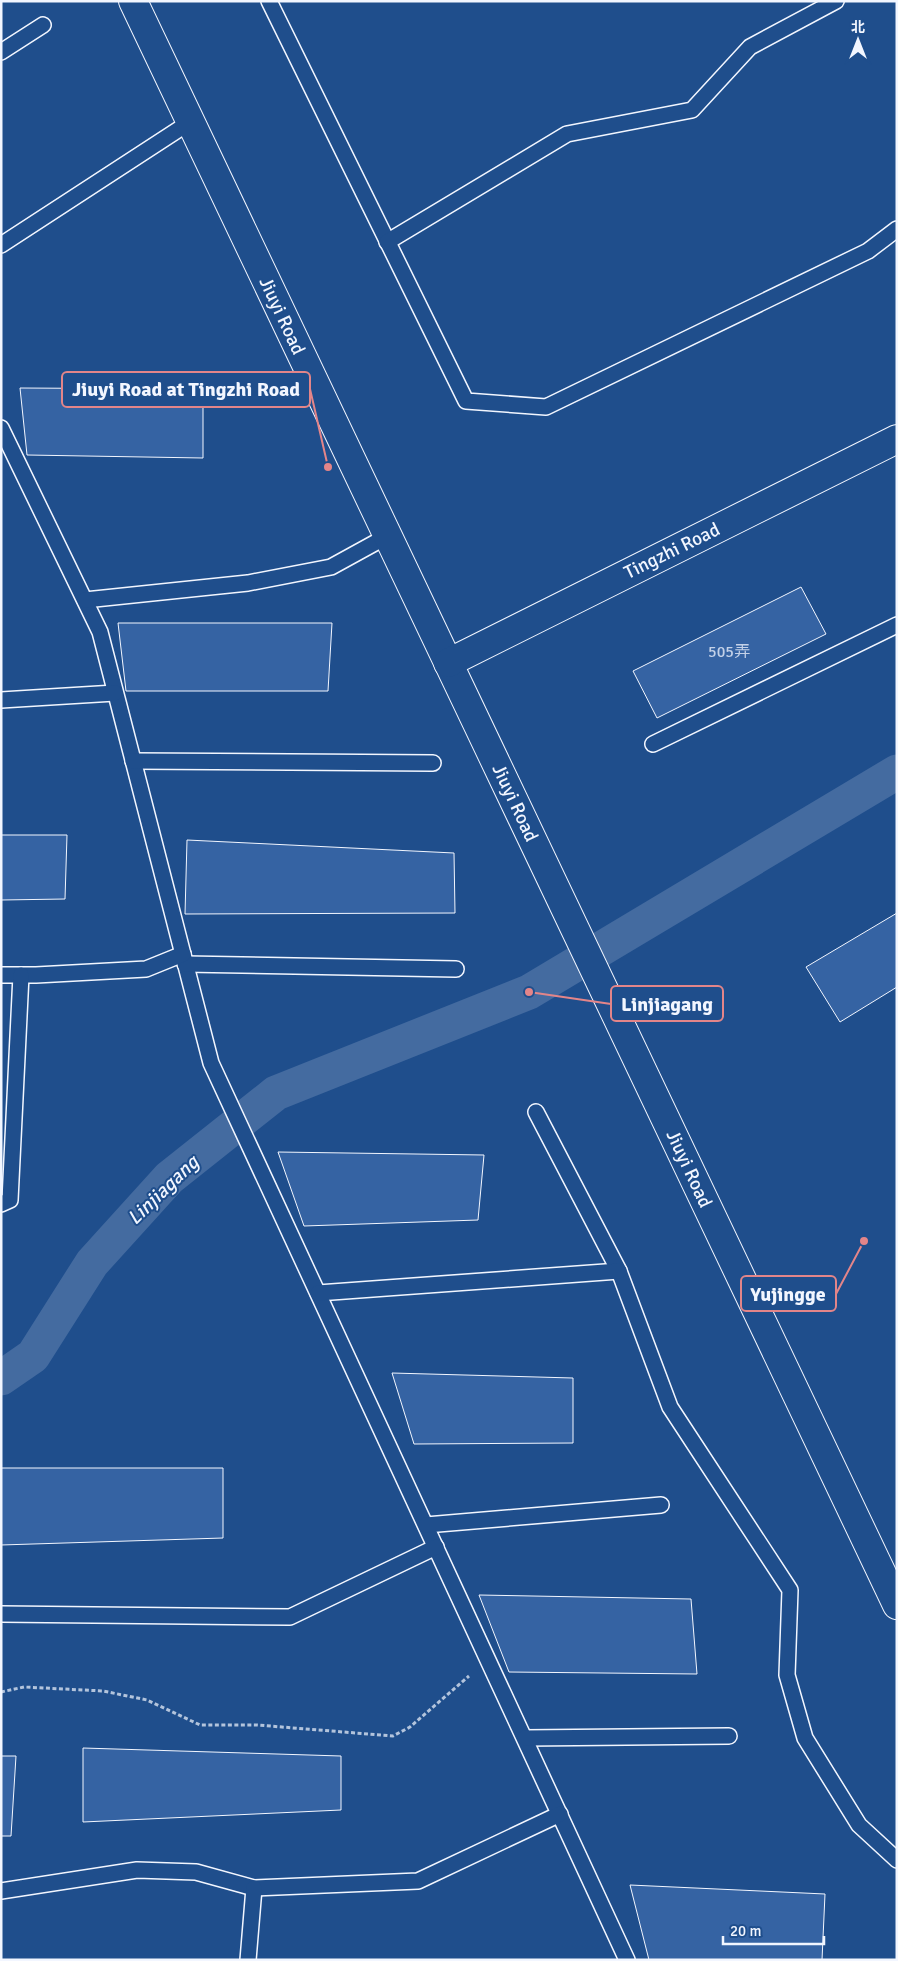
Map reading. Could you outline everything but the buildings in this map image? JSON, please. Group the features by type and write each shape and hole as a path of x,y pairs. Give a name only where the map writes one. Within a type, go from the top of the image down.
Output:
{"street":[{"name":"Jiuyi Road","path":"133,1 897,1605"},
{"name":"Tingzhi Road","path":"448,663 897,440"}],"lane":[{"path":"269,1 466,401 546,406 868,251 897,229"},
{"path":"387,242 566,134 692,110 750,47 836,1"},
{"path":"1,52 43,25"},
{"path":"1,245 190,122"},
{"path":"1,428 100,632 211,1063 628,1960"},
{"path":"85,600 248,583 332,567 382,539 386,533"},
{"path":"653,744 897,625"},
{"path":"1,700 115,693"},
{"path":"133,761 433,762"},
{"path":"1,974 22,975 146,969 184,959 456,969"},
{"path":"1,1204 10,1200 22,975"},
{"path":"536,1112 619,1270 670,1407 790,1590 787,1675 805,1738 859,1825 897,1860"},
{"path":"318,1294 619,1270"},
{"path":"426,1525 661,1505"},
{"path":"1,1614 290,1616 436,1547"},
{"path":"525,1738 728,1736"},
{"path":"1,1891 137,1870 196,1872 254,1888 418,1881 560,1814"},
{"path":"248,1960 254,1888"}],"path":[{"path":"1,1692 24,1688 103,1691 147,1700 200,1726 258,1726 394,1736 410,1727 488,1660"}],"waterway":[{"name":"Linjiagang","path":"1,1378 33,1356 92,1263 169,1178 276,1093 529,992 897,772"}],"place":[{"name":"Jiuyi Road at Tingzhi Road","path":"328,467"},
{"name":"Linjiagang","path":"529,992"},
{"name":"Yujingge","path":"864,1241"}]}
